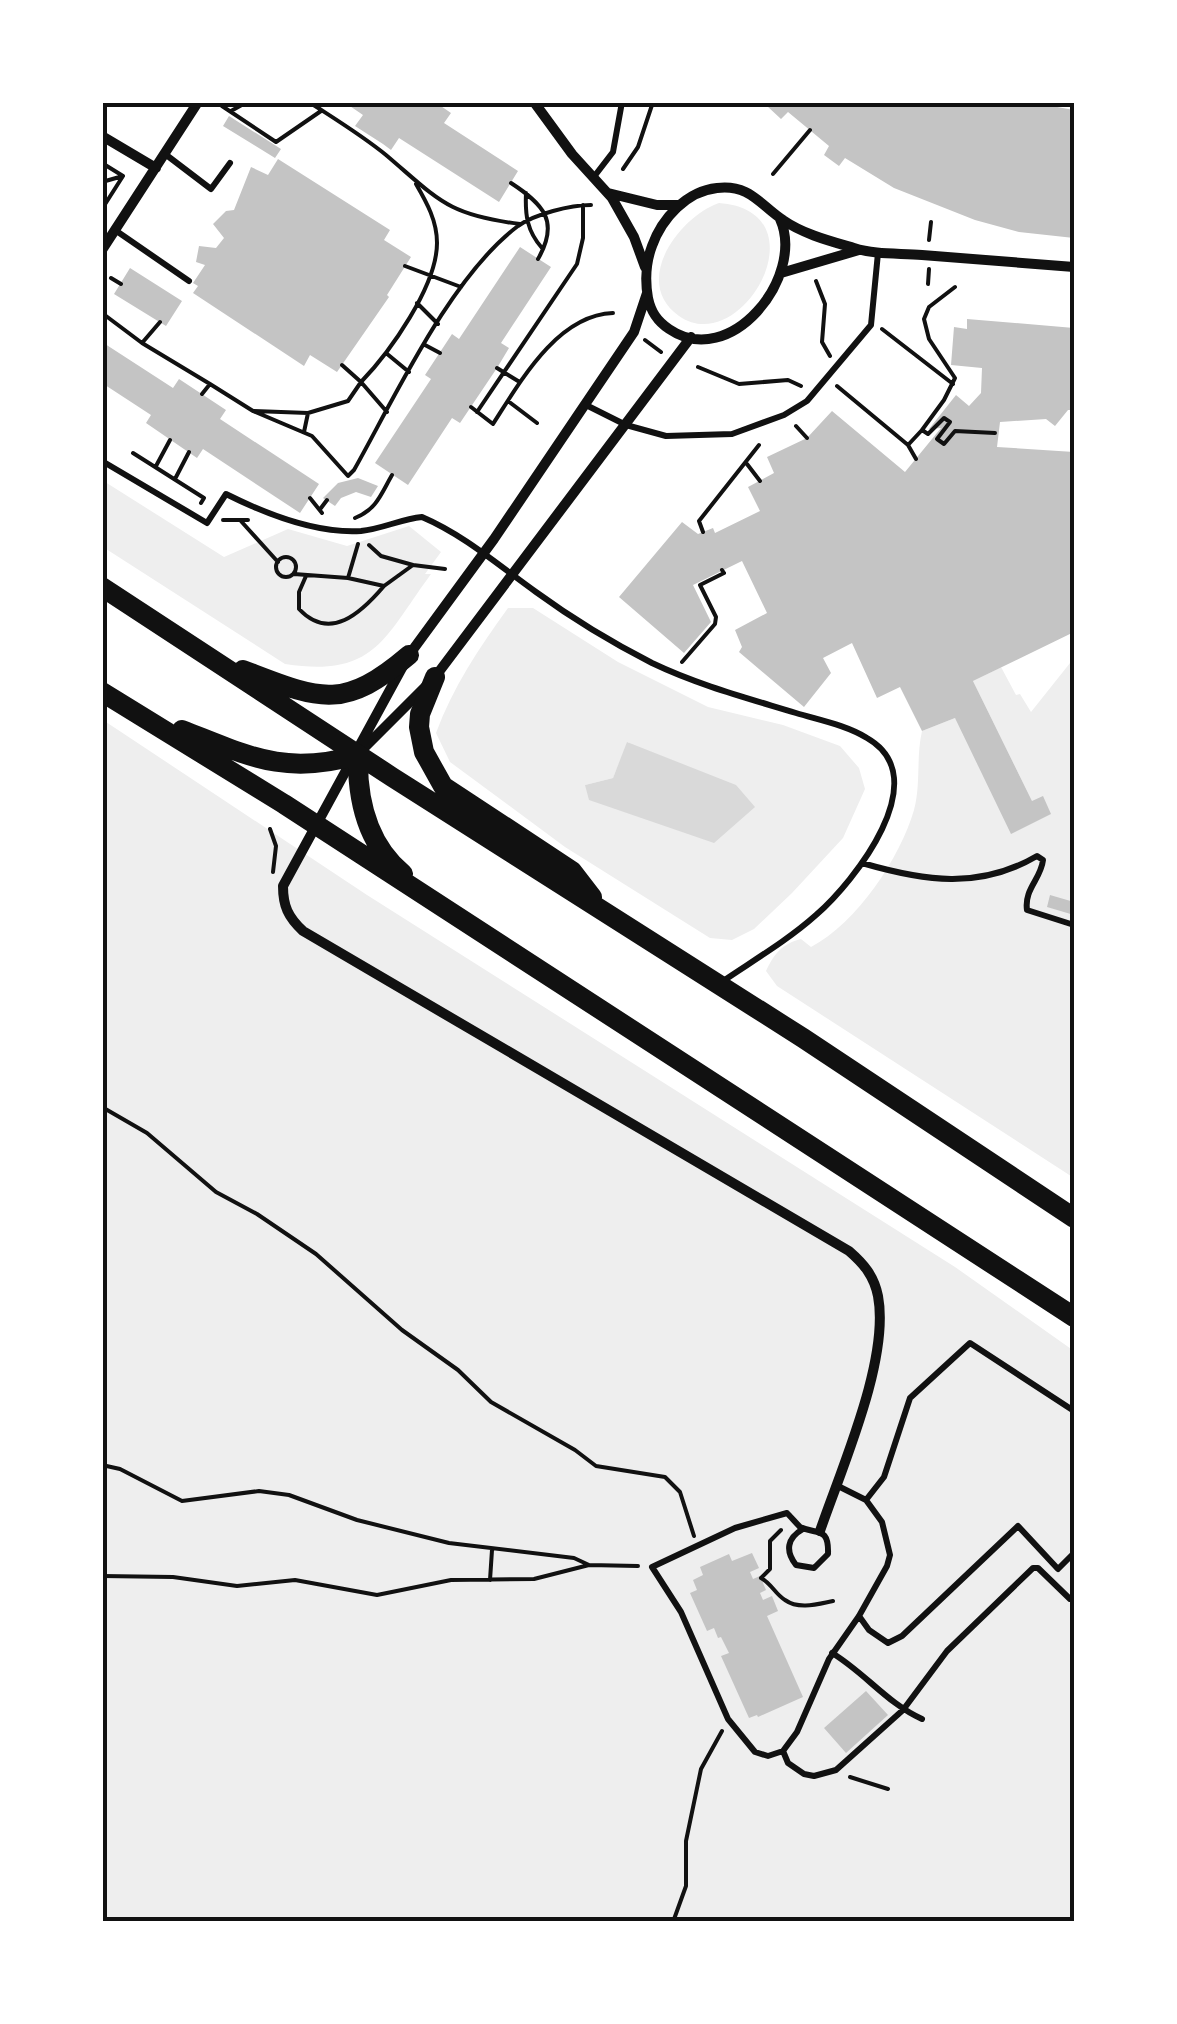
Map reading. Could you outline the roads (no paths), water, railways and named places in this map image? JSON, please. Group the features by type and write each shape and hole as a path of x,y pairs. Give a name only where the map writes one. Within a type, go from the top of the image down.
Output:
{"main road":[{"path":"102,587 1074,1218"},
{"path":"200,650 299,690 330,696 366,688 409,655"},
{"path":"436,677 420,714 419,727 424,752 443,786 572,871 599,907"},
{"path":"102,692 315,824 1074,1317"},
{"path":"133,712 266,762 299,766 358,755"},
{"path":"358,755 357,776 369,828 397,869 440,905"}],"street":[{"path":"102,250 198,102"},
{"path":"534,102 608,193 624,218 646,273"},
{"path":"102,136 156,168"},
{"path":"780,219 785,247 781,273 769,296 742,326 715,336 691,338 675,333 657,319 647,293 646,273 656,237 680,205 706,190 728,188 753,194 780,219 860,250 1074,267"},
{"path":"608,193 680,205"},
{"path":"781,273 860,250"},
{"path":"647,293 634,332 484,554 409,655 358,755 315,824 283,886 284,904 291,920 303,931 849,1251 866,1266 878,1297 878,1334 868,1385 820,1532"},
{"path":"358,755 436,677 691,338"}],"lane":[{"path":"593,179 614,152 622,102"},
{"path":"165,154 211,190 230,164"},
{"path":"115,230 189,281"},
{"path":"583,403 626,425 666,436 732,434 784,415 814,394 873,320 878,252"},
{"path":"102,462 207,523 226,494 263,511 337,531 358,531 422,517 462,538 614,644 726,693 854,732 878,746 894,777 892,804 876,843 834,899 814,918 717,984"},
{"path":"862,863 928,879 973,880 1013,870 1037,856 1043,860 1042,872 1028,890 1027,910 1074,925"},
{"path":"866,1500 884,1477 910,1398 970,1343 1074,1411"},
{"path":"802,1528 790,1540 788,1550 796,1565 808,1569 819,1566 828,1554 826,1538 820,1532 802,1528 787,1513 735,1528 652,1567 681,1612 728,1719 755,1752 768,1756 783,1751 798,1732 832,1653 859,1616 890,1556 882,1522 866,1500 836,1485"},
{"path":"859,1616 869,1630 888,1643 902,1636 1018,1526 1058,1569 1074,1553"},
{"path":"783,1751 788,1763 804,1774 823,1775 836,1770 903,1710 948,1651 1033,1568 1038,1568 1070,1599 1074,1598"},
{"path":"832,1653 855,1666 903,1710 922,1719"}]}
